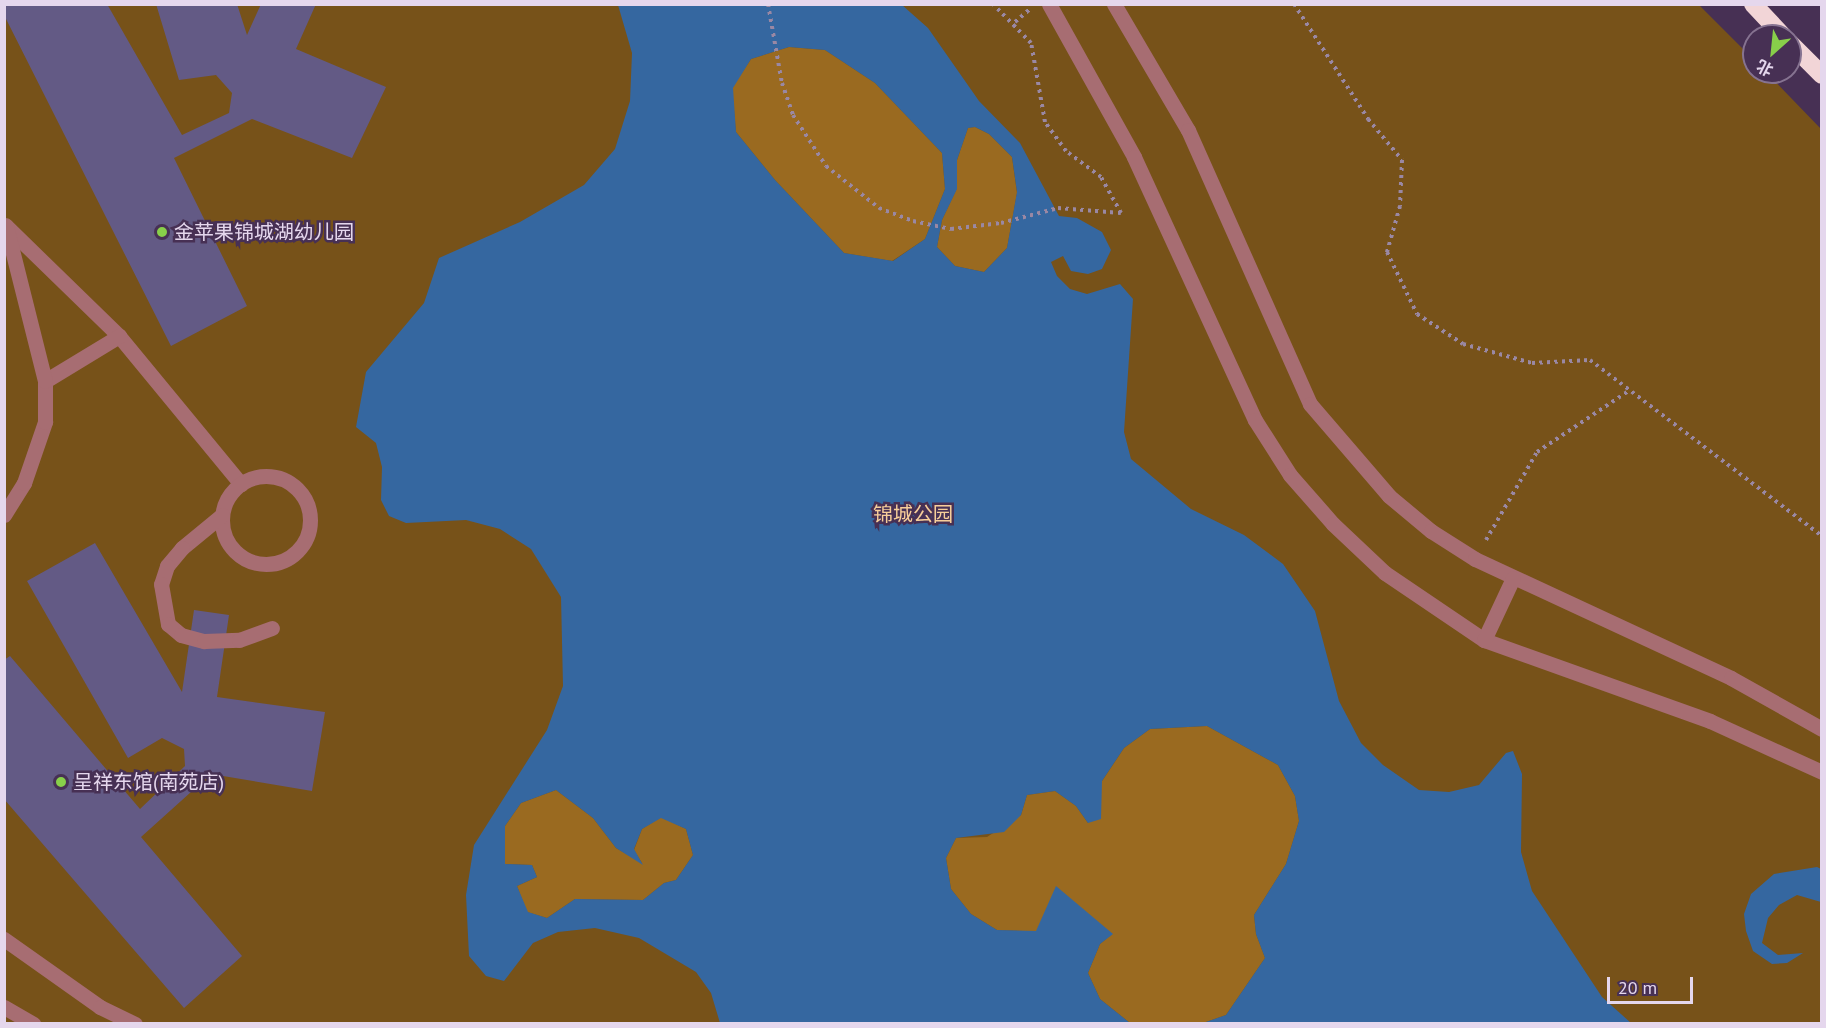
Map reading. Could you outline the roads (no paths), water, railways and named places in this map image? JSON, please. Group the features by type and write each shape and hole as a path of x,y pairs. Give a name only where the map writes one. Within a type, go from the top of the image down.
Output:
{"highway":[{"path":"1752,4 1771,24"},
{"path":"1802,55 1821,75"}],"lane":[{"path":"1114,4 1188,130 1310,404 1389,496 1431,531 1475,559 1513,579 1731,678 1821,729"},
{"path":"1054,6 1134,157 1255,420 1290,475 1333,524 1385,573 1484,640 1710,721 1821,772"},
{"path":"5,224 119,336 241,484"},
{"path":"4,515 24,483 45,422 45,381 5,224"},
{"path":"45,381 119,336"},
{"path":"257,477 276,477 299,492 310,516 308,534 299,550 284,561 266,564 248,560 233,549 224,533 222,515 228,498 241,484 257,477"},
{"path":"222,515 182,548 167,566 161,584 168,624 181,635 204,641 239,640 272,628"},
{"path":"1484,640 1513,579"},
{"path":"4,939 100,1007 135,1023"},
{"path":"4,1007 33,1023"}],"water":[{"path":"618,5 902,5 928,28 979,101 1020,143 1059,216 1077,218 1102,232 1111,250 1102,269 1088,274 1071,271 1063,256 1051,262 1057,276 1070,289 1087,294 1120,284 1133,299 1124,432 1131,459 1191,509 1244,535 1283,564 1315,611 1339,701 1361,743 1383,765 1419,790 1449,792 1479,785 1506,753 1513,751 1522,774 1521,852 1532,891 1602,997 1631,1023 1203,1023 1226,1015 1265,958 1256,934 1254,915 1286,864 1299,821 1295,796 1278,765 1207,726 1150,729 1124,748 1102,781 1101,819 1088,823 1076,806 1055,791 1027,795 1021,815 1004,832 956,838 946,858 951,889 971,914 997,930 1036,931 1056,886 1113,934 1100,944 1088,973 1100,999 1130,1023 720,1023 711,993 696,972 639,938 595,928 558,932 533,943 504,981 486,976 469,956 466,895 474,845 547,730 563,686 561,597 531,549 500,529 466,520 406,523 389,516 381,500 382,467 376,443 356,427 366,372 424,303 439,258 520,222 584,185 615,149 630,101 632,53","holes":["789,47 825,50 875,83 942,153 945,189 925,239 893,261 844,253 775,180 736,132 733,88 751,59","975,127 989,134 1012,157 1017,192 1007,248 984,272 955,266 937,247 942,220 957,189 957,160 968,128","556,790 593,818 616,848 643,865 634,849 642,829 661,818 686,829 693,855 676,880 664,883 643,900 575,899 547,918 528,912 517,886 537,877 532,865 505,864 505,826 521,803"]},
{"path":"1817,867 1821,869 1821,902 1797,895 1779,905 1768,918 1762,943 1778,955 1803,953 1787,963 1772,964 1753,951 1746,931 1744,914 1751,894 1774,874"}],"place":[{"name":"金苹果锦城湖幼儿园","path":"162,232"},
{"name":"呈祥东馆(南苑店)","path":"61,782"}],"park label":[{"name":"锦城公园","path":"913,514"}]}
